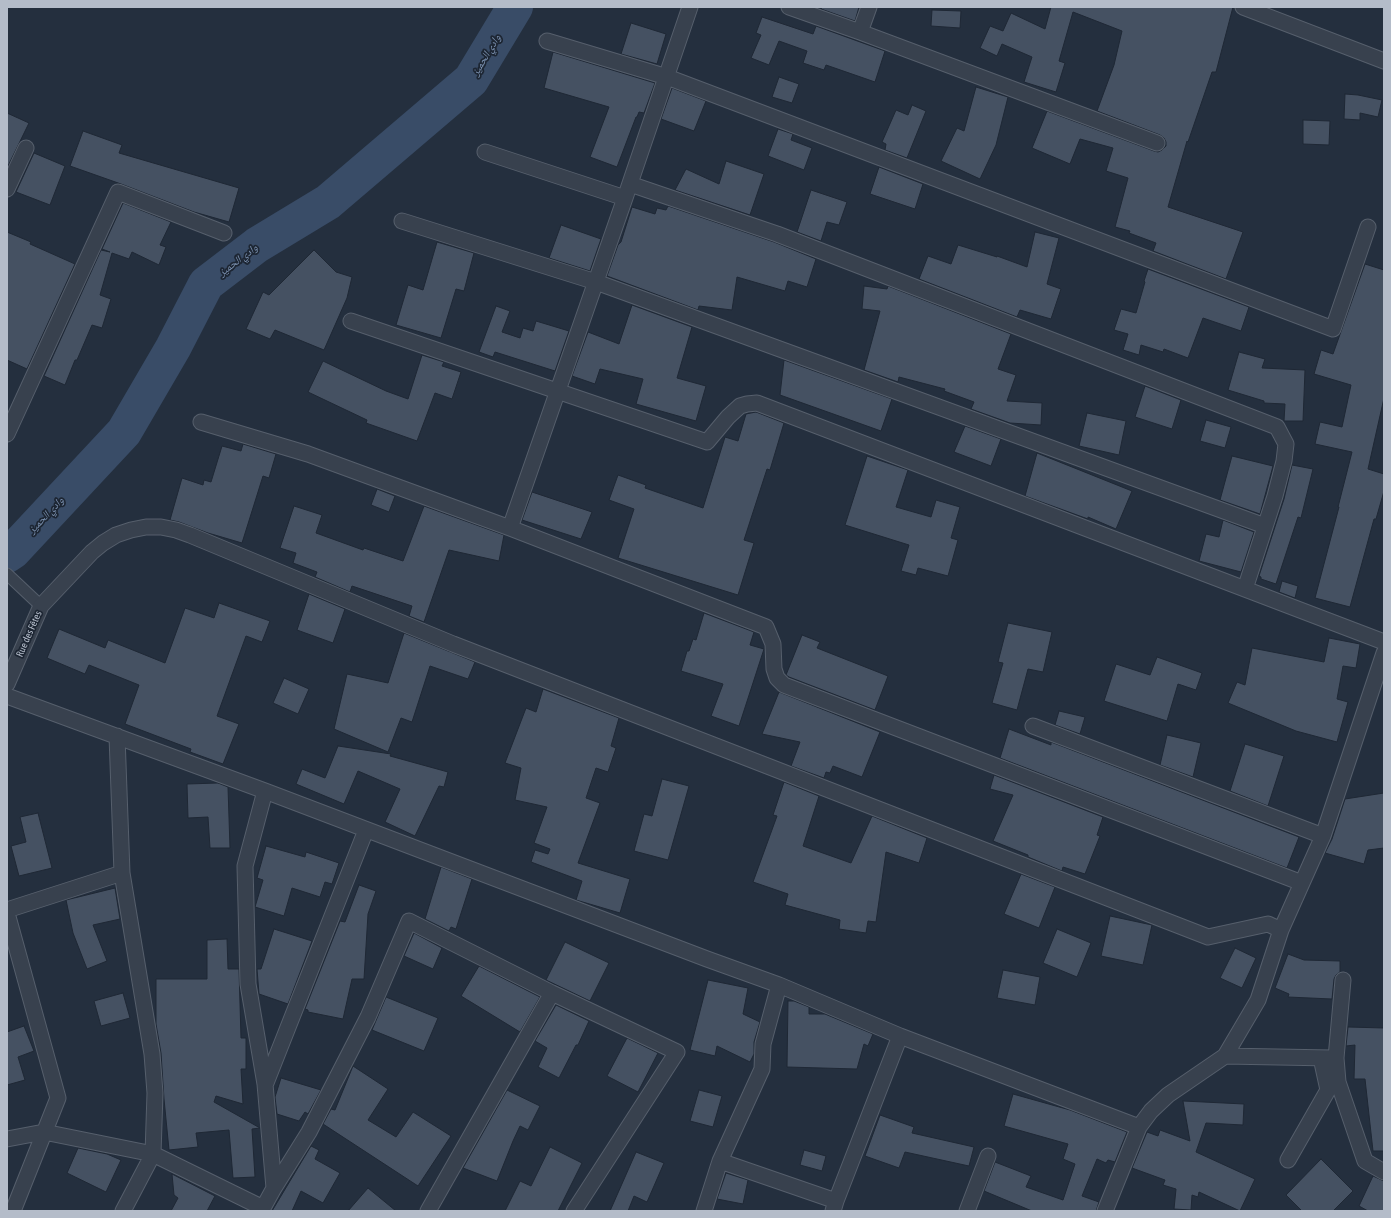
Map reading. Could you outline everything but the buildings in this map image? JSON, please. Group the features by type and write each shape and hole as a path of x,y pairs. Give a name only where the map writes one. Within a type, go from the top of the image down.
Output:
{"street":[{"path":"510,528 628,191 690,7"},
{"path":"789,7 1157,143"},
{"path":"860,32 869,7"},
{"path":"1243,7 1384,61"},
{"path":"547,41 667,77 1334,329 1368,227"},
{"path":"7,189 26,148"},
{"path":"485,152 777,234 1277,427 1286,444 1284,461 1245,589"},
{"path":"7,434 118,192 224,234"},
{"path":"402,221 596,282 1265,526"},
{"path":"351,321 707,442 728,417 740,406 757,403 1384,642"},
{"path":"201,422 308,454 510,528 766,627 773,644 774,669 777,678 784,685 1302,883"},
{"name":"Rue des Fêtes","path":"7,684 41,606 92,552 103,542 116,535 146,527 161,527 176,530 453,644 1208,937 1268,924 1281,930"},
{"path":"7,574 41,606"},
{"path":"1105,1211 1138,1127 1150,1110 1168,1095 1224,1056 1258,1000 1281,930 1323,836 1384,654"},
{"path":"7,696 265,791 707,960 779,985 900,1036 1138,1127"},
{"path":"1033,726 1323,836"},
{"path":"117,736 122,872 152,1054 154,1093 153,1154 123,1211"},
{"path":"265,791 244,866 248,984 265,1084 274,1188"},
{"path":"265,1084 366,830"},
{"path":"12,1203 58,1098 7,911 122,872"},
{"path":"7,1139 44,1132 153,1154 263,1210 274,1188 309,1132 368,1017 408,921 552,993 678,1052 574,1211"},
{"path":"1343,980 1336,1058 1338,1082 1365,1161 1384,1172"},
{"path":"704,1211 720,1161 762,1069 763,1044 779,985"},
{"path":"428,1211 552,993"},
{"path":"720,1161 834,1206 900,1036"},
{"path":"1224,1056 1336,1058"},
{"path":"1288,1160 1328,1090 1321,1058"},
{"path":"967,1211 988,1156"}],"waterway":[{"name":"وادي الحميز","path":"7,555 13,551 124,432 173,348 206,284 257,245 328,202 471,80 515,7"}]}
